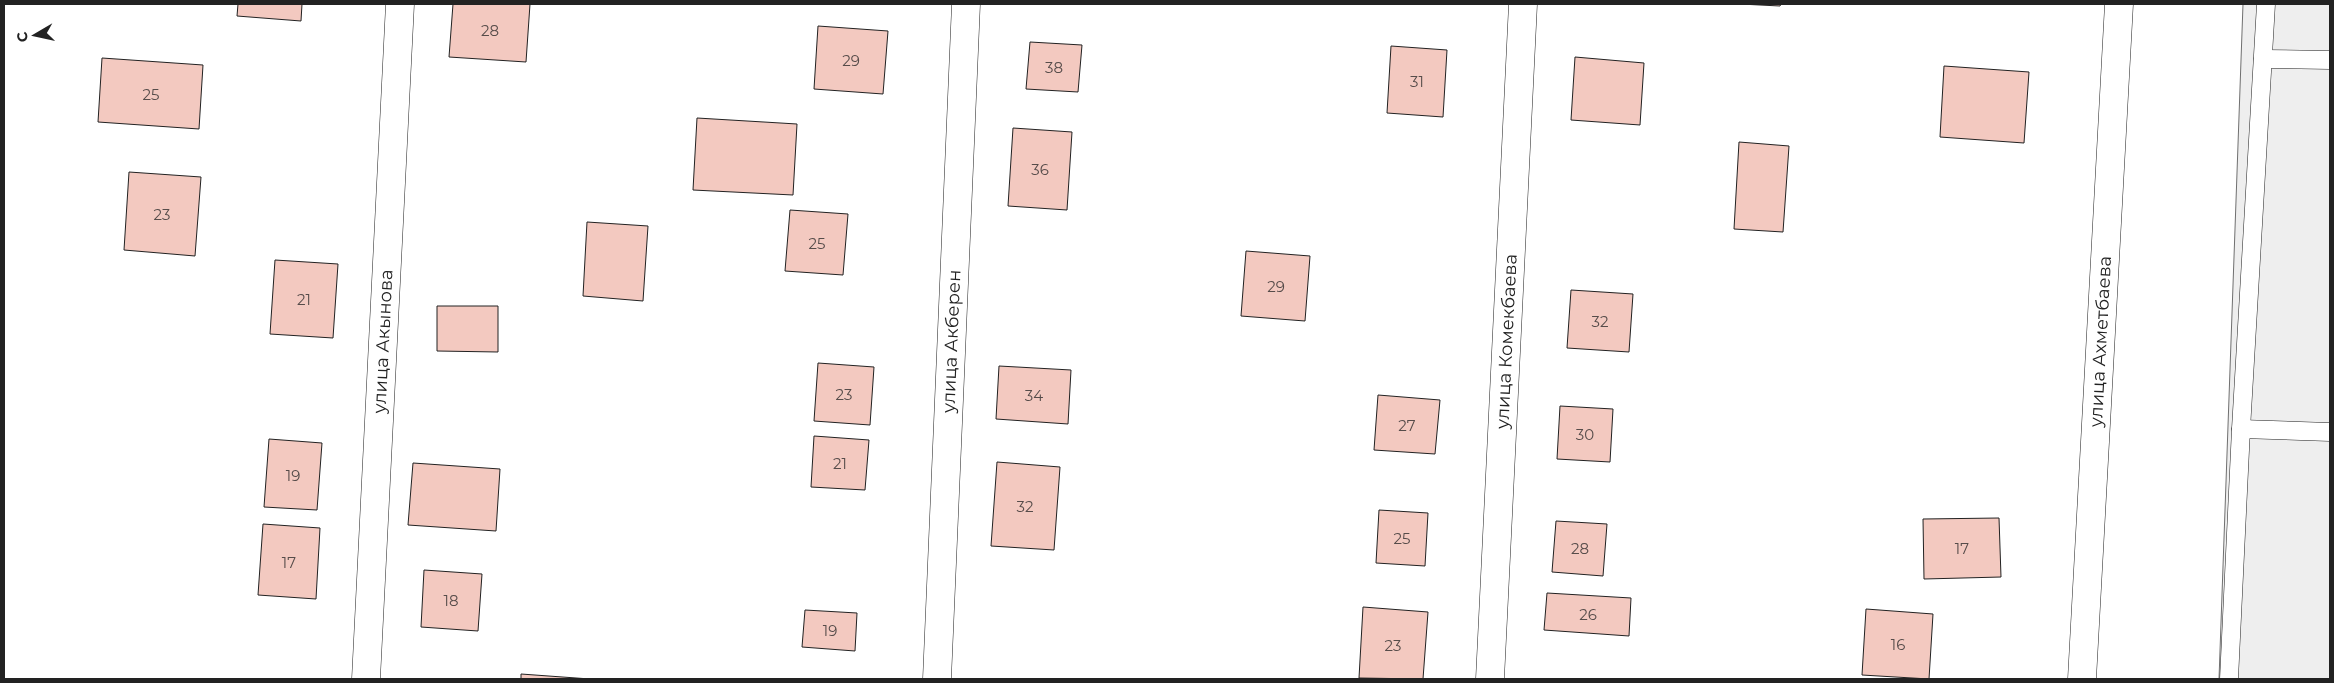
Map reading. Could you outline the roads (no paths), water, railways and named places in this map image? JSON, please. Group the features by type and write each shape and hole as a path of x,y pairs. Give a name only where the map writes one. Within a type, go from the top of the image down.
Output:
{"street":[{"name":"улица Акынова","path":"366,679 400,4"},
{"name":"улица Акберен","path":"937,679 966,4"},
{"name":"улица Комекбаева","path":"1490,679 1523,4"},
{"name":"улица Ахметбаева","path":"2082,679 2119,4"}],"lane":[{"path":"2230,679 2241,429 2266,4"},
{"path":"2263,59 2330,60"},
{"path":"2241,429 2330,432"}]}
